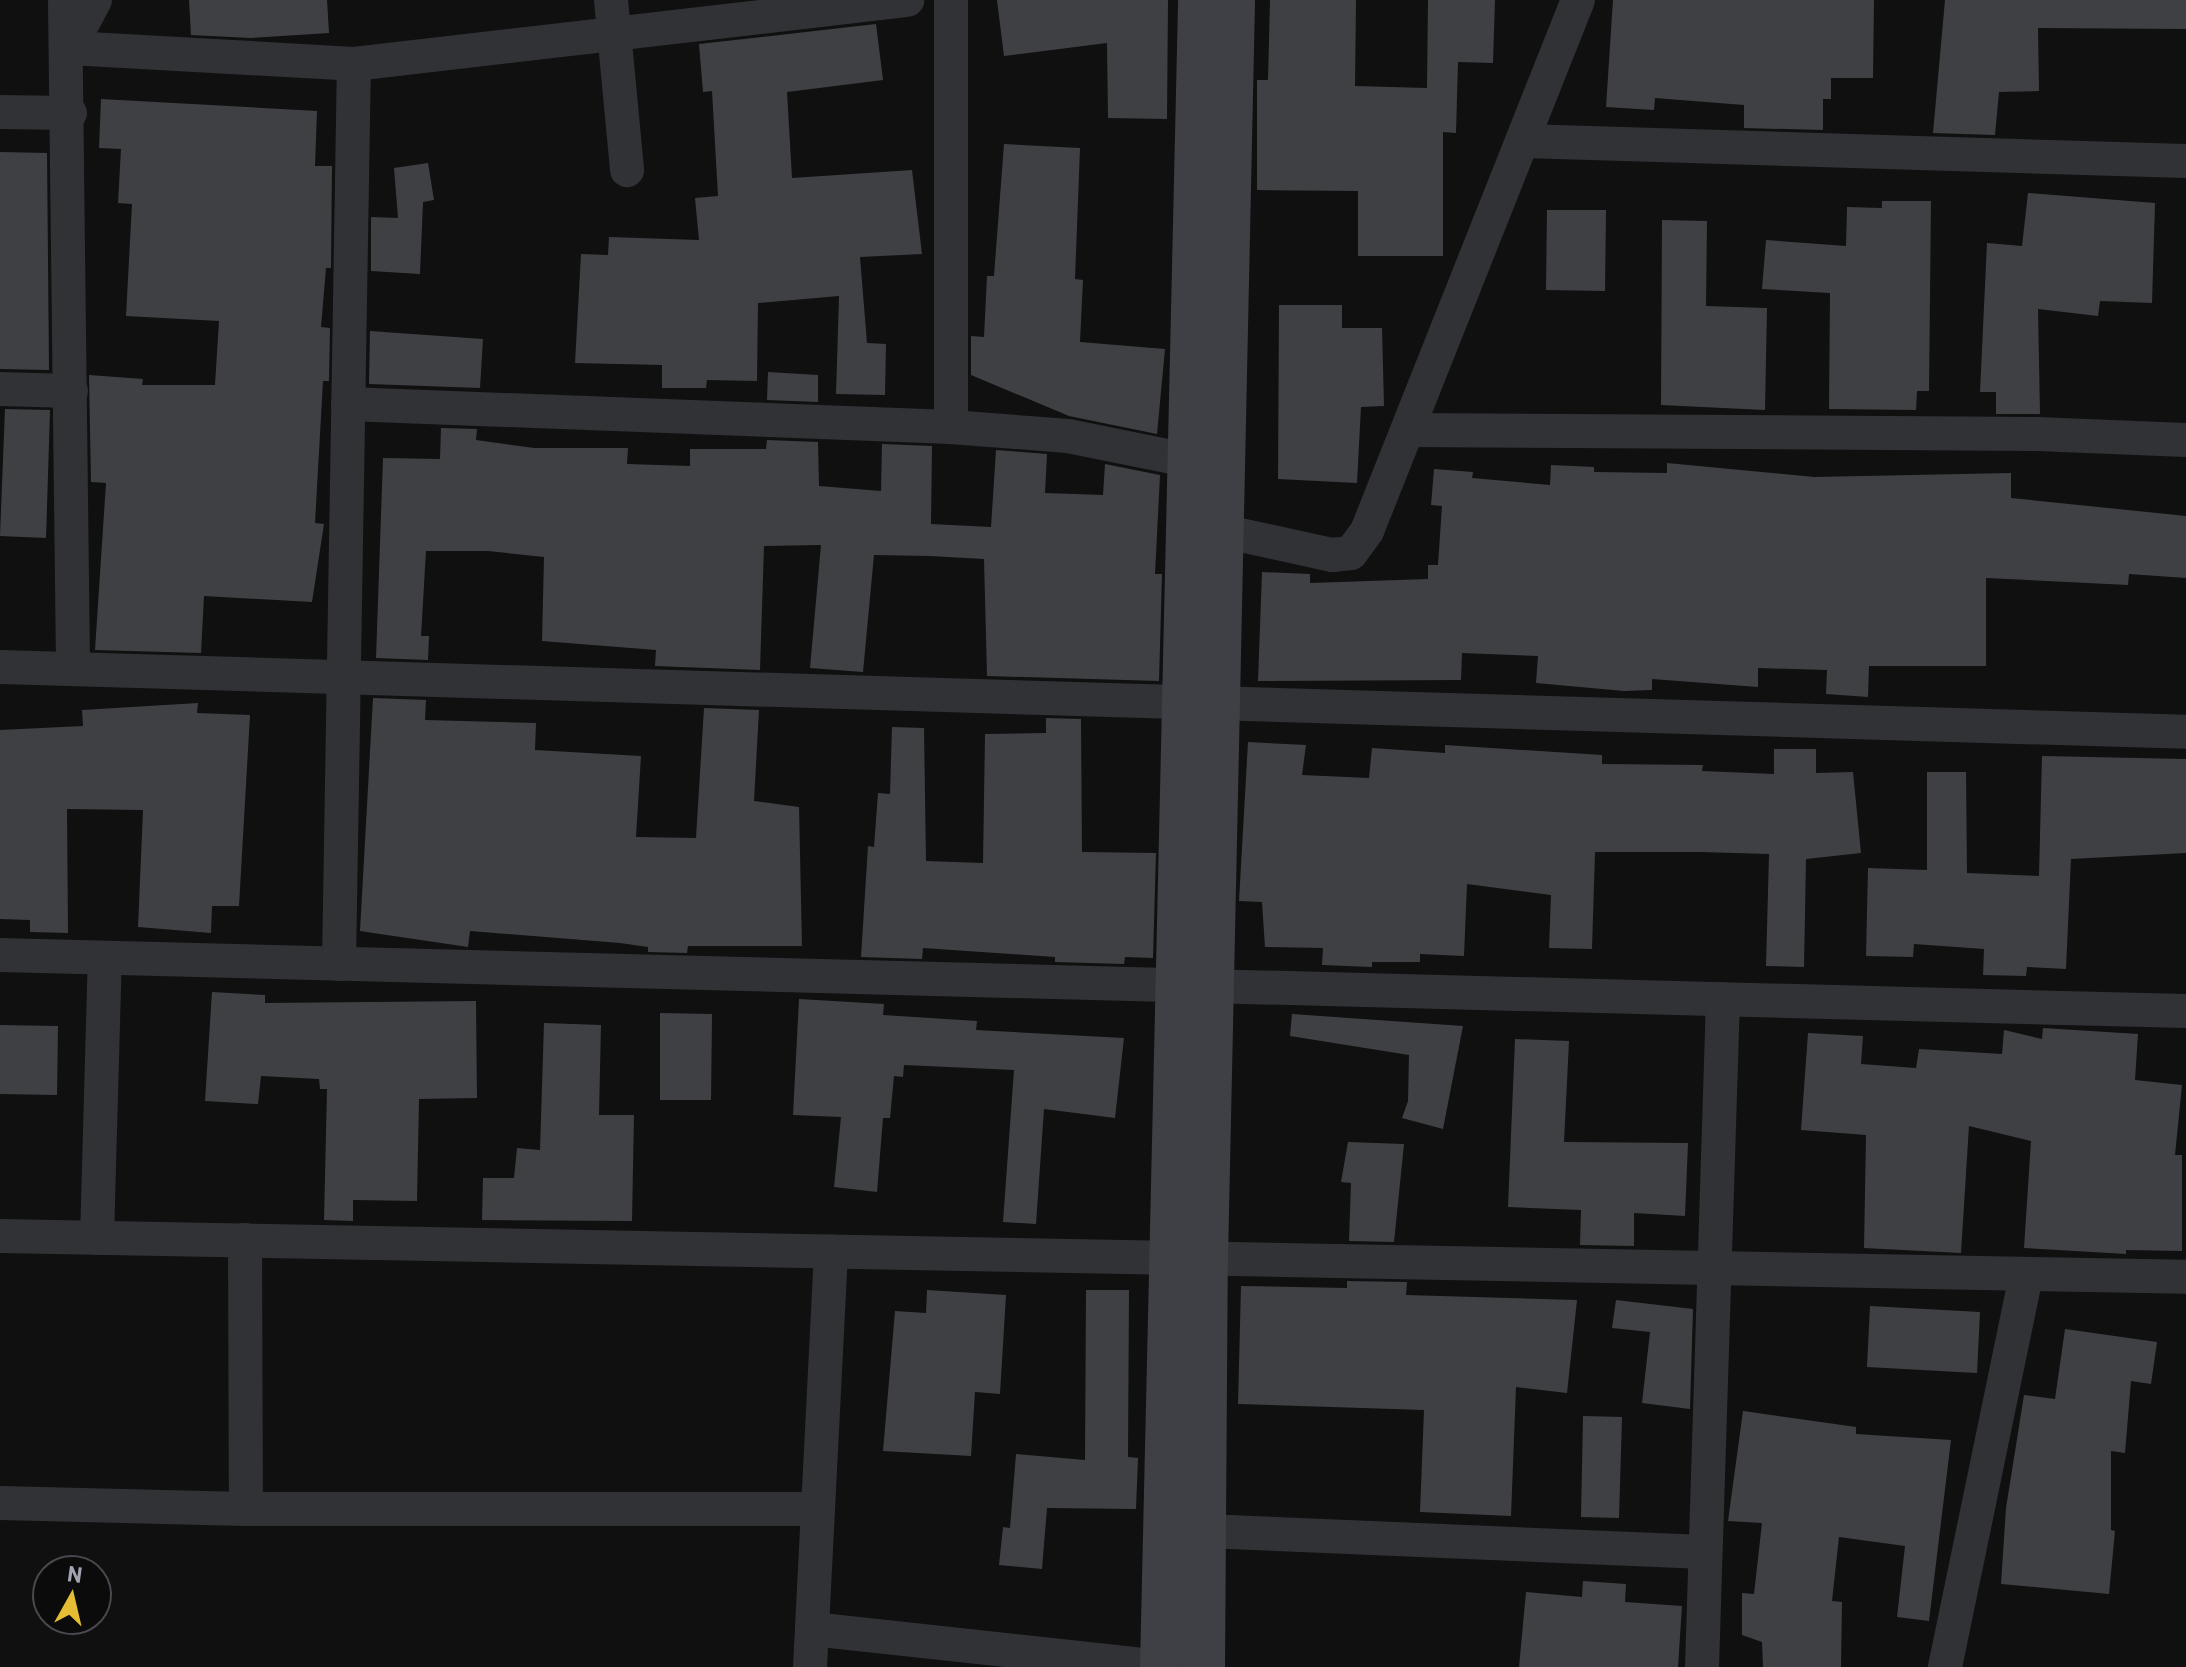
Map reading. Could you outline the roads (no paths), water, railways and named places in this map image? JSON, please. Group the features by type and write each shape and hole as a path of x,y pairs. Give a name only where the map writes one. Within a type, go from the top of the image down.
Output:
{"street":[{"path":"65,0 70,48 73,669"},
{"path":"70,48 95,0"},
{"path":"70,48 354,64 613,15 907,0"},
{"path":"951,0 951,427"},
{"path":"1200,0 1208,464 1222,531 1203,703"},
{"path":"812,1629 1161,1667 1190,1259 1208,464 1233,0"},
{"path":"1222,531 1332,555 1351,553 1367,531 1578,0"},
{"path":"613,15 627,170"},
{"path":"339,964 354,64"},
{"path":"0,112 70,113"},
{"path":"1522,141 2186,161"},
{"path":"0,389 71,391"},
{"path":"348,404 951,427 1068,436 1208,464"},
{"path":"1408,430 2021,433 2186,440"},
{"path":"0,667 2186,732"},
{"path":"0,955 2186,1011"},
{"path":"97,1238 105,958"},
{"path":"1702,1667 1723,999"},
{"path":"0,1236 1715,1269 2026,1276 2180,1285"},
{"path":"245,1240 246,1509"},
{"path":"810,1667 831,1252"},
{"path":"1190,1259 1205,1531 1203,1667"},
{"path":"1945,1667 2026,1276"},
{"path":"0,1503 246,1509 818,1509"},
{"path":"1205,1531 1705,1552"}]}
